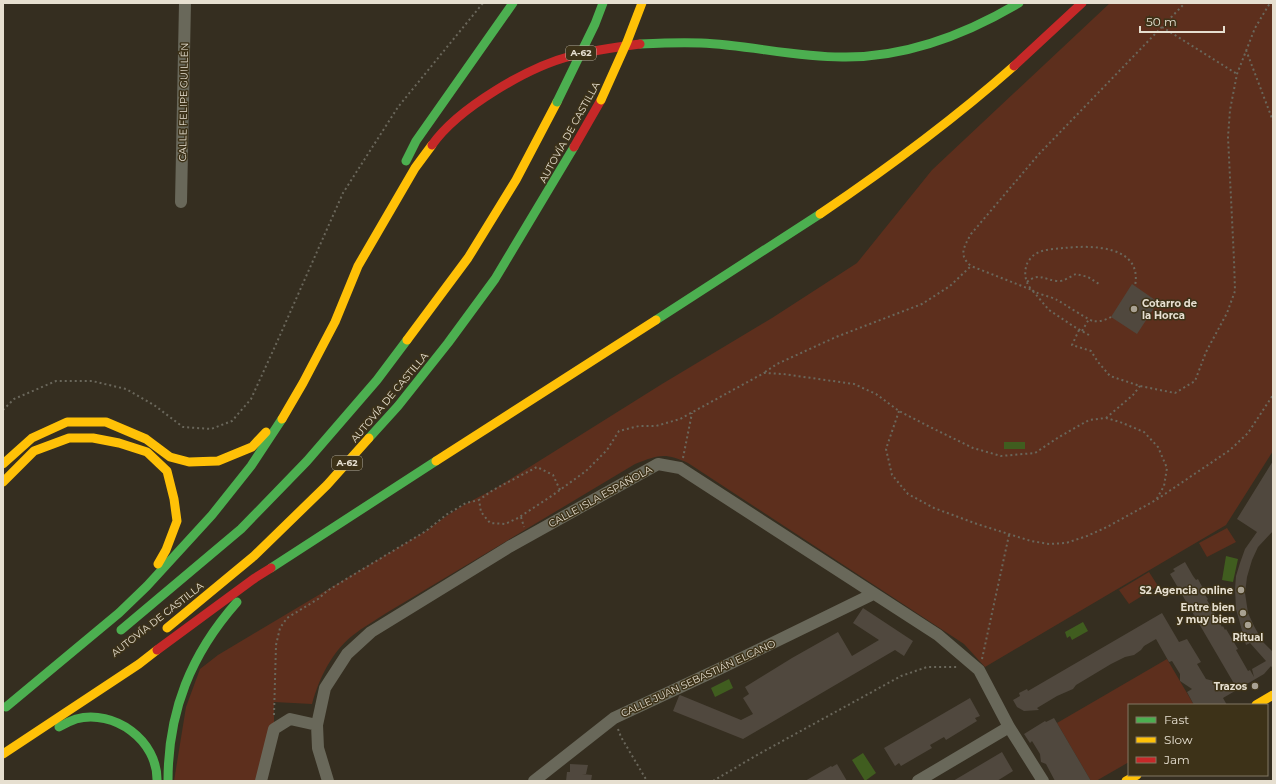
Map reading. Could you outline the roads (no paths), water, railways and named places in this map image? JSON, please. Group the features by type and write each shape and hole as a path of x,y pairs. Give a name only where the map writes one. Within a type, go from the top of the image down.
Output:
{"main road":[{"path":"402,168 416,141 513,3"},
{"name":"AUTOVÍA DE CASTILLA","path":"114,636 241,529 307,461 372,386 468,258 516,180 557,102 595,24 603,3"},
{"name":"AUTOVÍA DE CASTILLA","path":"161,633 259,550 327,485 398,406 448,343 495,279 542,203 601,100 627,42 642,3"},
{"path":"358,266 403,187 436,139 461,115 495,91 513,80 550,63 570,56 601,49 624,45 658,44 702,43 802,55 843,57 886,54 922,46 959,34 992,19 1019,3"},
{"path":"3,755 140,664 255,578 811,220 877,175 957,114 1024,57 1082,3"},
{"path":"5,708 119,613 147,586 212,515 251,466 289,408 335,322 381,208"},
{"path":"3,464 32,438 66,422 106,422 146,439 170,457 189,462 218,461 252,447 289,408"},
{"path":"3,482 34,451 69,438 93,438 147,452 167,472 174,499 177,522 166,550 147,586"},
{"path":"168,781 170,742 176,709 183,688 197,658 214,632 246,593 306,545"},
{"path":"5,708 58,676"},
{"path":"1258,704 1273,695"},
{"path":"3,755 76,720 96,718 106,719 116,721 127,727 146,745 156,764 158,775 157,781"},
{"path":"1126,781 1135,776"}],"street":[{"name":"CALLE FELIPE GUILLÉN","path":"181,202 185,3"},
{"name":"CALLE ISLA ESPAÑOLA","path":"328,781 318,748 317,724 326,688 347,654 371,632 510,547 658,464 680,468 938,636 979,670 1009,727 1043,781"},
{"name":"CALLE JUAN SEBASTIÁN ELCANO","path":"534,781 614,718 719,670 874,594"},
{"path":"261,781 274,729 290,719 317,724"},
{"path":"918,781 1009,727"}],"place":[{"name":"Cotarro de la Horca","path":"1134,309"},
{"name":"S2 Agencia online","path":"1241,590"},
{"name":"Entre bien y muy bien","path":"1243,613"},
{"name":"Ritual","path":"1248,625"},
{"name":"Trazos","path":"1255,686"}]}
